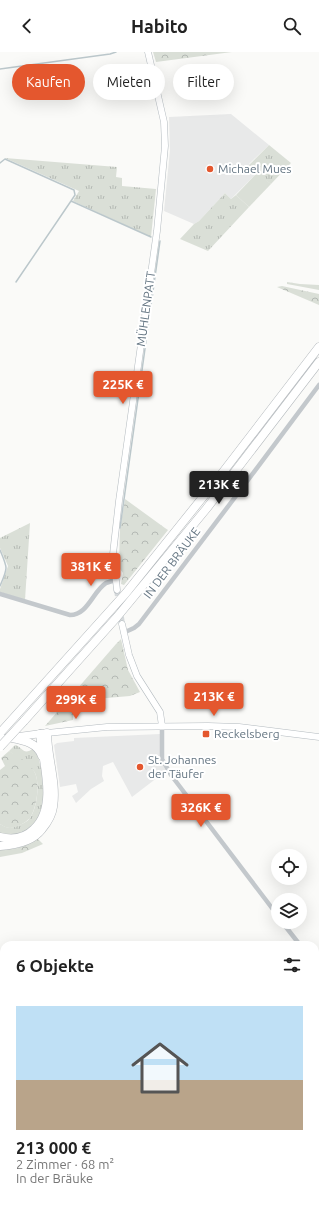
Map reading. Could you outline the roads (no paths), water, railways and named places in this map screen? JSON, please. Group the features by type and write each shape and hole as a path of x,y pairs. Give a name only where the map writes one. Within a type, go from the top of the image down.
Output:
{"highway":[{"path":"0,733 126,593 224,472 319,347"},
{"path":"0,747 117,617 207,508 319,362"},
{"path":"44,734 44,765"},
{"path":"0,846 23,842 32,838 39,833 48,822 53,808 53,791 47,742 44,734"},
{"path":"0,837 6,839 17,838 30,834 39,825 44,816 47,803 48,789 41,752 35,746 12,738"}],"main road":[{"path":"0,739 44,734"}],"street":[{"name":"MÜHLENPATT","path":"117,590 113,554 119,501 157,231 165,146 164,122 148,52"},
{"name":"IN DER BRÄUKE","path":"123,633 134,628 138,624 319,385"},
{"path":"0,594 70,615 75,615 80,613 102,586 107,582 115,580"},
{"path":"122,624 129,655 137,676 160,712 162,726 162,759 171,775 271,907"},
{"path":"44,734 107,726 162,726 239,728 319,737"},
{"path":"287,929 297,941"}],"waterway":[{"path":"0,69 116,52"},
{"path":"0,163 5,159 74,190 75,195 71,201 151,237"},
{"path":"16,282 71,201"},
{"path":"120,528 160,241"},
{"path":"0,550 6,565 6,571 0,586"}],"tunnel":[{"path":"117,590 122,624"}],"place":[{"name":"Michael Mues","path":"210,169"},
{"name":"Reckelsberg","path":"206,734"},
{"name":"St. Johannes der Täufer","path":"140,767"}]}
